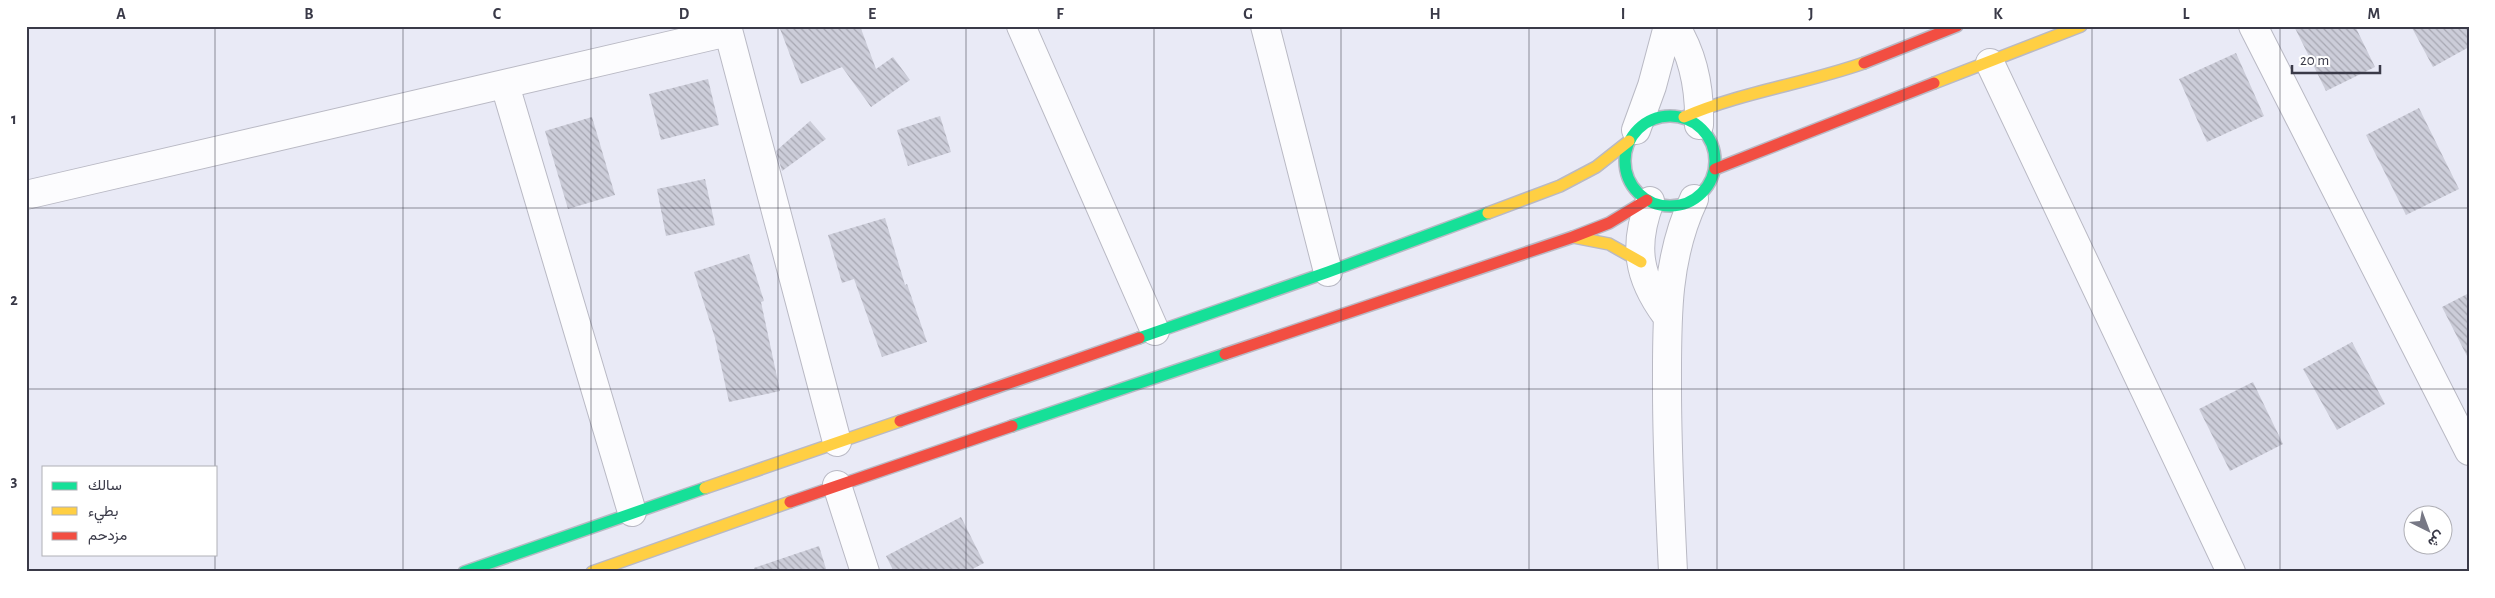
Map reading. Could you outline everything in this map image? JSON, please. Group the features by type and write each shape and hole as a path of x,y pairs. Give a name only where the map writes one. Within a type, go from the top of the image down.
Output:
{"street":[{"path":"1021,26 1155,331"},
{"path":"1265,26 1328,272"},
{"path":"1668,26 1652,86 1625,157 1626,174 1634,189 1649,201 1672,206 1694,199"},
{"path":"1673,572 1668,456 1666,315 1675,251 1683,221 1694,199 1711,181 1716,157 1713,145 1694,117 1694,69 1688,51 1675,26"},
{"path":"464,572 632,512 1328,272 1560,186 1596,167 1650,120 1667,115 1694,117 1739,96 1817,78 1957,26"},
{"path":"1715,168 1990,63 2081,26"},
{"path":"2253,26 2469,452"},
{"path":"26,195 504,85 728,29 837,442"},
{"path":"1990,63 2231,572"},
{"path":"504,85 632,512"},
{"path":"592,572 837,485 1574,236 1609,223 1649,201"},
{"path":"1649,201 1641,234 1641,262 1646,282 1666,315"},
{"path":"1574,236 1609,244 1641,262"},
{"path":"837,485 865,572"}],"building":[{"path":"779,26 860,26 876,69 893,57 910,80 871,107 842,67 801,84"},
{"path":"2294,26 2355,26 2375,67 2326,91"},
{"path":"2411,26 2469,26 2469,47 2433,67"},
{"path":"2236,53 2264,116 2207,142 2179,79"},
{"path":"708,79 719,125 661,140 649,94"},
{"path":"2419,108 2459,189 2406,215 2366,135"},
{"path":"940,116 951,152 908,166 897,130"},
{"path":"592,117 615,195 568,209 545,131"},
{"path":"810,121 826,139 782,171 776,151"},
{"path":"705,179 715,225 666,236 657,189"},
{"path":"885,218 905,285 907,284 927,342 882,357 854,279 842,283 828,235"},
{"path":"749,254 764,301 761,302 780,391 729,402 715,338 694,272"},
{"path":"2469,293 2469,360 2442,307"},
{"path":"2352,342 2385,404 2337,430 2303,369"},
{"path":"2253,382 2283,444 2230,471 2199,409"},
{"path":"961,517 984,563 967,572 894,572 886,556"},
{"path":"819,546 827,572 754,572 754,568"}],"traffic: fast":[{"path":"1670,116 1687,119 1702,129 1712,144 1715,161 1712,178 1702,193 1687,203 1670,206 1653,203 1638,193 1628,178 1625,161 1628,144 1638,129 1653,119 1670,116"},
{"path":"1139,338 1328,272 1488,213"},
{"path":"1012,426 1225,354"},
{"path":"464,572 705,488"}],"traffic: slow":[{"path":"1934,83 2081,26"},
{"path":"1684,117 1751,94 1819,77 1864,63"},
{"path":"1488,213 1560,186 1596,167 1629,141"},
{"path":"1573,237 1609,244 1641,262"},
{"path":"705,488 900,421"},
{"path":"592,572 790,502"}],"traffic: jam":[{"path":"1864,63 1957,26"},
{"path":"1715,169 1934,83"},
{"path":"1225,354 1573,237 1609,223 1647,200"},
{"path":"900,421 1139,338"},
{"path":"790,502 1012,426"}]}
